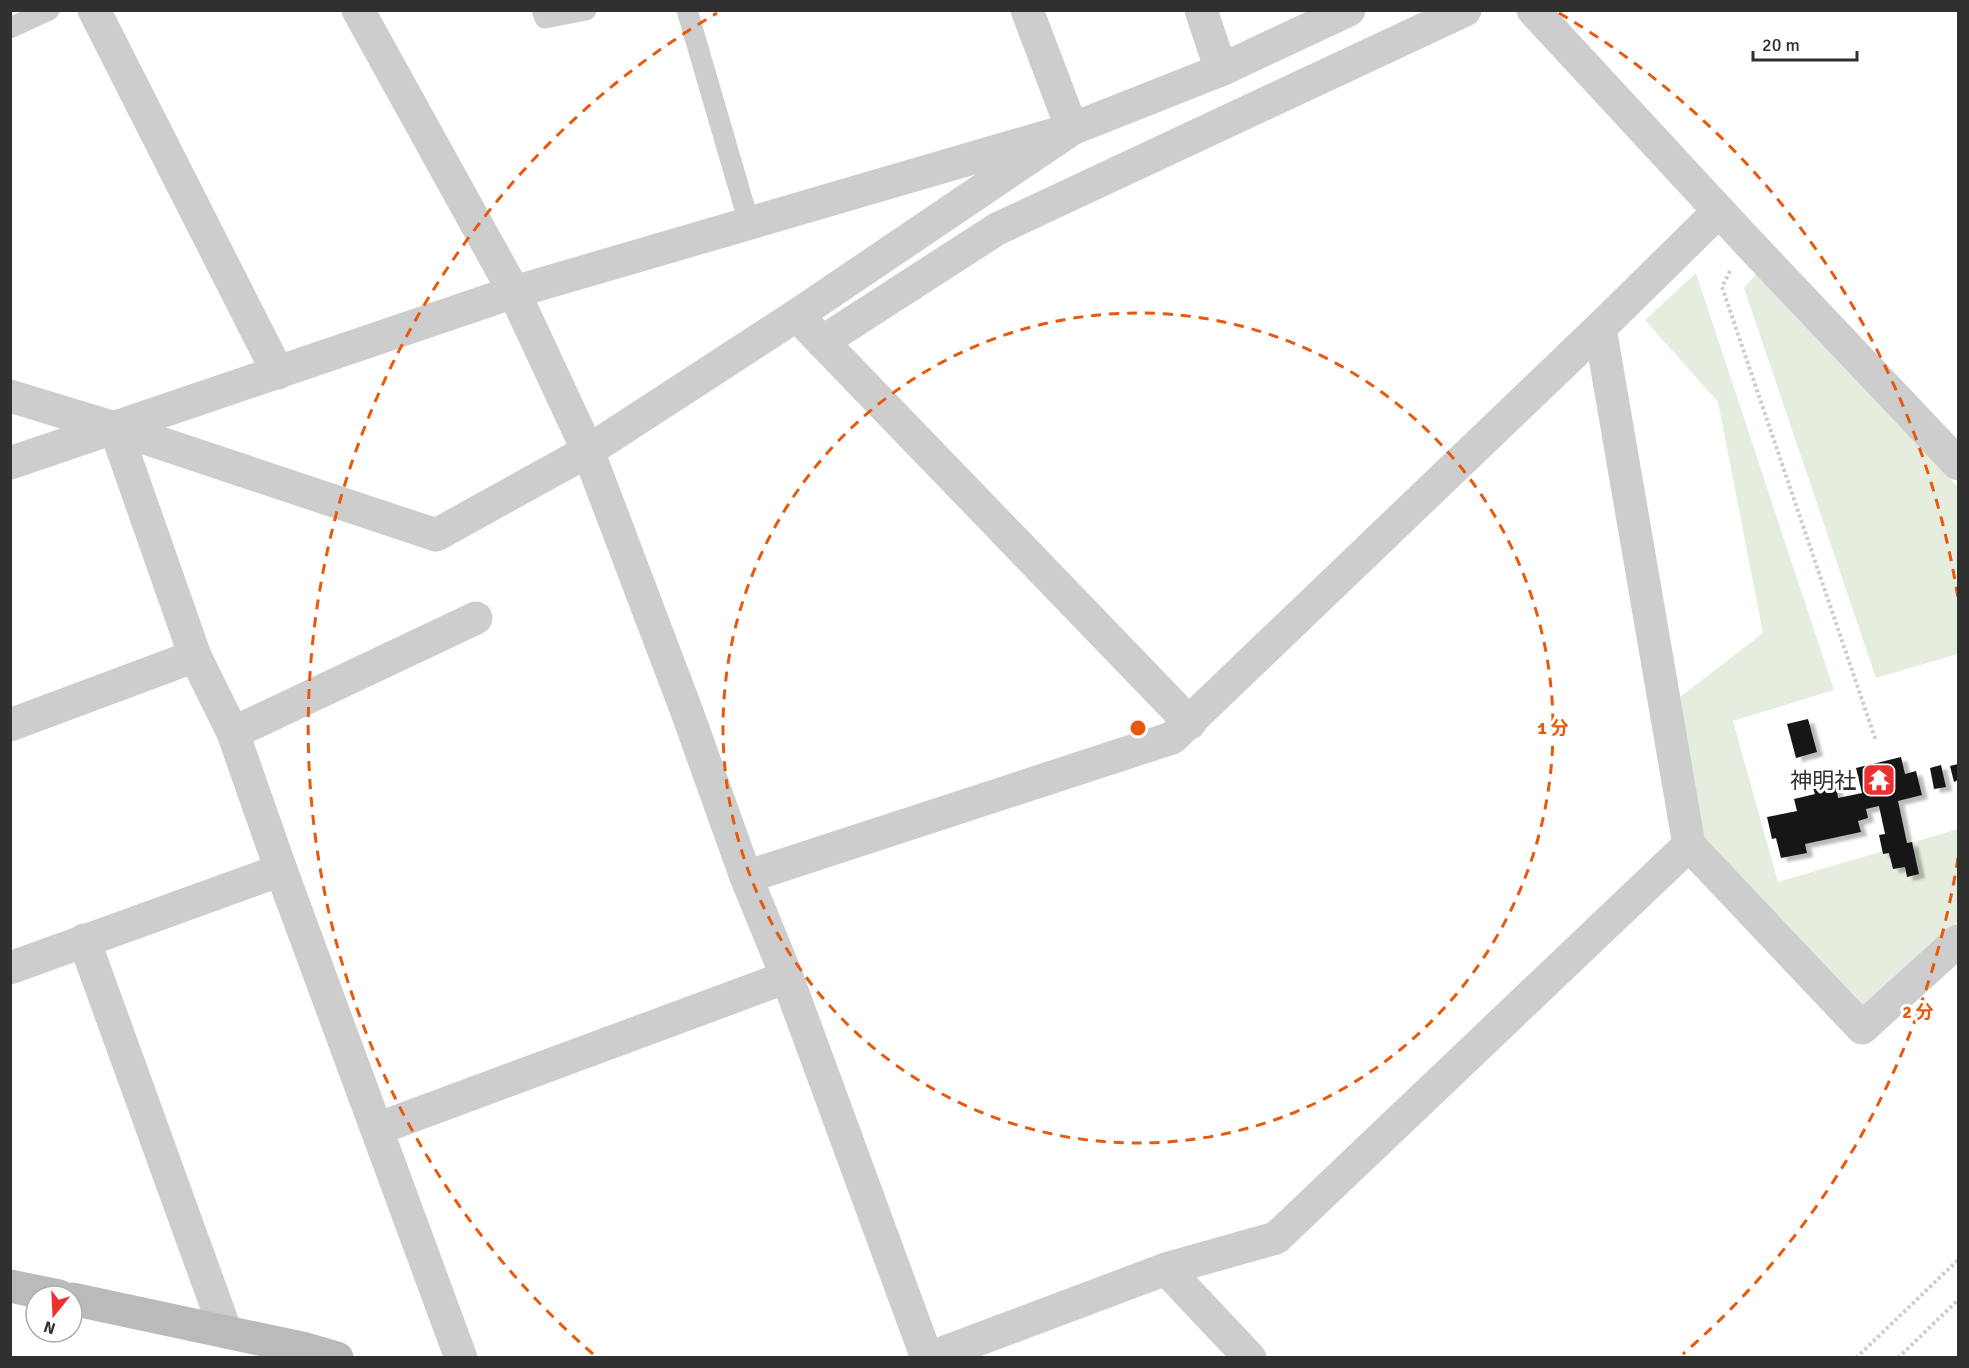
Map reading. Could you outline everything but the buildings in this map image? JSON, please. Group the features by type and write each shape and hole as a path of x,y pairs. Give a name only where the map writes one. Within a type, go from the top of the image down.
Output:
{"street":[{"path":"94,10 278,372"},
{"path":"358,10 514,292 588,452 687,712 746,877 787,977 928,1358 1166,1269 1276,1238 1689,845"},
{"path":"1028,10 1072,129"},
{"path":"1201,10 1221,70"},
{"path":"10,463 514,292 1072,129 1221,70 1349,10"},
{"path":"822,342 997,229 1465,10"},
{"path":"1533,10 1745,239 1959,464"},
{"path":"10,396 115,428 436,535 588,452 797,315 1072,129"},
{"path":"746,877 1172,738 1719,211"},
{"path":"797,315 1190,723"},
{"path":"1600,328 1689,845 1862,1028 1959,941"},
{"path":"115,428 195,657 233,734 461,1358"},
{"path":"233,734 476,618"},
{"path":"10,725 195,657"},
{"path":"10,968 281,870"},
{"path":"84,940 226,1332"},
{"path":"377,1129 787,977"},
{"path":"1166,1269 1250,1358"},
{"path":"84,1302 226,1332 302,1353 337,1358"}],"lane":[{"path":"10,28 49,10"},
{"path":"542,10 545,18 586,10"},
{"path":"687,10 749,222"}],"path":[{"path":"1745,239 1722,286 1876,741"},
{"path":"1856,1358 1959,1260"},
{"path":"1898,1358 1959,1300"}],"green space":[{"path":"1696,273 1834,690 1733,721 1778,882 1958,829 1958,922 1865,1009 1703,839 1680,697 1763,633 1718,402 1645,320"},
{"path":"1756,274 1958,487 1958,654 1876,678 1744,288"}],"place":[{"name":"神明社","path":"1879,780"}]}
